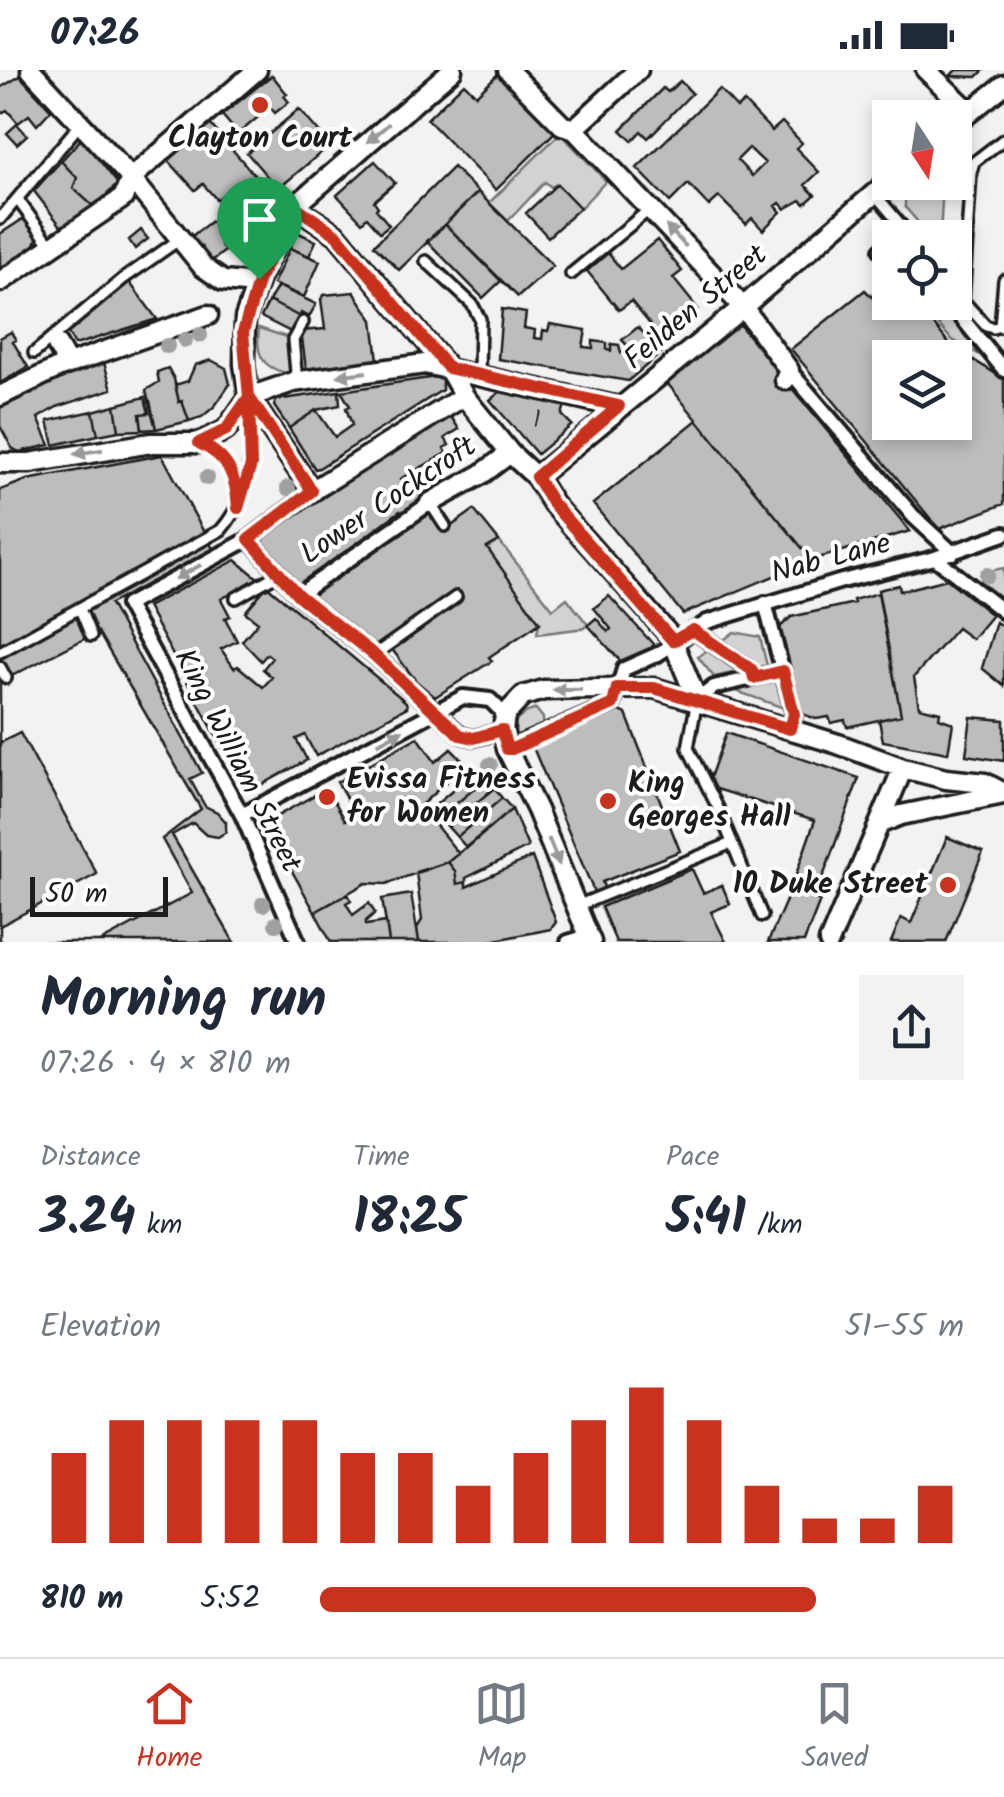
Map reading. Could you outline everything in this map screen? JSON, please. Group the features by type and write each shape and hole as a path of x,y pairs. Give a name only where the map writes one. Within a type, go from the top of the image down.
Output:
{"street":[{"path":"32,70 130,178 203,267 223,281 245,283 259,279"},
{"path":"0,282 124,198 130,178 257,70"},
{"path":"312,491 249,397 245,318 259,279 296,207 452,70"},
{"path":"508,70 562,125 574,129 744,307 787,375 914,518 953,553"},
{"path":"574,129 638,70"},
{"path":"926,70 948,100"},
{"path":"972,110 1004,84"},
{"name":"Feilden Street","path":"536,477 744,307 872,194"},
{"path":"296,207 337,235 448,368 464,396 510,452 536,477 553,504 673,641 697,700"},
{"path":"0,396 176,318 208,315"},
{"path":"969,320 1004,370"},
{"path":"392,368 409,350 409,321"},
{"path":"57,345 68,364"},
{"path":"244,352 262,375 274,381 295,382"},
{"path":"0,464 30,463 151,443 199,443 226,430 249,397 295,382 424,364 630,403"},
{"path":"464,396 312,491 249,539 298,595 374,655 460,735 474,738 500,722 523,696 544,690 654,688 902,768 985,784 1004,793"},
{"name":"Lower Cockcroft","path":"298,595 510,452"},
{"name":"Nab Lane","path":"507,749 613,704 624,668 658,654 693,630 764,602 953,553 1004,534"},
{"name":"King William Street","path":"249,539 127,605 242,815 298,942"},
{"path":"935,558 1004,612"},
{"path":"764,602 794,714 790,729"},
{"path":"693,630 752,670 754,678"},
{"path":"697,700 714,687 783,671"},
{"path":"242,815 463,697 490,700 507,749 537,810 589,939 568,942"},
{"path":"829,942 902,768"},
{"path":"879,824 901,815 1004,793"}],"lane":[{"path":"0,220 81,124"},
{"path":"965,220 974,162 1004,139"},
{"path":"18,200 52,247"},
{"path":"881,200 897,220"},
{"path":"571,274 650,209"},
{"path":"34,353 123,279 180,238"},
{"path":"426,261 472,304 480,319 480,375"},
{"path":"972,315 986,326 1002,326 1004,280"},
{"path":"295,382 292,340 302,322"},
{"path":"0,652 221,530 238,508 249,479 249,397"},
{"path":"199,443 217,453 231,469 238,508"},
{"path":"430,503 445,526"},
{"path":"236,598 278,574"},
{"path":"374,655 456,596"},
{"path":"80,608 90,636"},
{"path":"0,667 6,678"},
{"path":"697,700 688,748 762,916"},
{"path":"577,906 732,844"}],"shaded area":[{"path":"560,133 606,181 580,208 557,184 551,187 545,182 508,221 489,203"},
{"path":"905,200 942,200 941,220 916,220 905,207"},
{"path":"935,320 956,320 989,360 972,351 972,340 951,339"},
{"path":"259,328 286,337 291,374 274,369 263,360 258,346"},
{"path":"499,541 553,609 567,598 588,625 537,634 539,623 487,548"},
{"path":"1004,568 1004,600 981,582 983,572"},
{"path":"734,632 760,637 767,666 758,667 721,642"},
{"path":"710,648 743,671 714,677 698,657"},
{"path":"778,680 787,709 733,690"},
{"path":"536,709 543,718 543,726 515,738 516,721"}],"building":[{"path":"956,70 984,70 977,77 950,76"},
{"path":"500,72 557,130 496,190 427,119 464,83 476,95"},
{"name":"Clayton Court","path":"272,75 289,102 275,113 270,107 238,134 222,115"},
{"path":"20,76 51,110 37,125 29,115 18,123 7,110 0,114 0,88"},
{"path":"680,81 692,93 648,138 641,131 632,141 621,130 663,88 668,92"},
{"path":"719,89 737,108 744,102 772,131 782,122 802,143 796,148 819,172 805,185 815,195 805,204 801,200 785,209 780,203 776,206 781,212 763,230 752,218 746,224 719,197 709,206 688,184 670,202 637,168","holes":["749,148 765,163 752,176 737,160"]},
{"path":"299,109 330,145 278,189 247,153"},
{"path":"17,124 27,135 17,144 7,133"},
{"path":"210,124 258,179 237,197 230,189 217,200 203,184 195,190 168,160"},
{"path":"82,138 118,184 94,207 73,188 77,178 61,161"},
{"path":"61,161 77,178 73,188 94,207 64,230 34,191"},
{"path":"375,161 395,183 374,201 389,225 380,232 367,217 362,222 337,195"},
{"path":"453,167 478,192 399,270 374,245"},
{"path":"557,184 580,208 548,237 526,213"},
{"path":"478,192 553,266 518,297 445,224"},
{"path":"227,209 243,229 221,246 225,251 208,264 188,239"},
{"path":"26,217 38,235 33,251 0,275 0,234"},
{"path":"445,224 501,281 483,298 427,241"},
{"path":"141,230 148,239 135,249 129,240"},
{"path":"297,232 316,241 309,256 290,248"},
{"path":"657,240 682,271 673,278 698,309 662,339 631,301 619,310 587,271 608,253 621,269"},
{"path":"290,248 320,261 304,297 273,284"},
{"path":"127,279 157,319 75,345 66,331"},
{"path":"278,286 316,304 309,317 301,313 300,317 269,301"},
{"path":"865,290 872,297 872,320 930,320 946,340 872,340 872,440 972,440 972,359 1004,379 1004,504 939,529 791,349"},
{"path":"354,292 373,320 378,360 306,369 301,331 325,329 321,299 324,295"},
{"path":"269,301 300,317 291,332 261,317"},
{"path":"502,309 526,313 524,328 535,330 534,338 542,339 543,330 548,331 550,324 586,330 583,347 593,348 593,341 607,343 607,350 611,351 611,344 619,345 621,353 629,347 622,340 638,327 661,353 628,381 498,359"},
{"path":"738,323 910,531 812,560 667,383"},
{"path":"11,332 28,367 0,383 0,338"},
{"path":"103,360 112,389 57,407 38,418 50,445 19,452 12,448 0,426 0,407 66,373"},
{"path":"211,360 226,368 230,384 215,406 202,417 189,421 175,385 188,381 195,365"},
{"path":"168,368 189,421 156,429 146,390 159,382 157,372"},
{"path":"442,379 442,390 319,468 315,469 289,428 316,410 335,437 352,425 346,408 350,406 341,391"},
{"path":"339,391 340,405 316,410 289,428 274,406 276,400"},
{"path":"501,391 565,405 562,415 572,425 537,454 490,400"},
{"path":"145,397 149,413 140,414 142,430 119,431 115,405"},
{"path":"150,401 156,429 142,430 140,414 149,413 146,402"},
{"path":"115,405 119,431 98,435 93,411"},
{"path":"93,411 98,435 54,445 48,421"},
{"path":"450,415 459,429 445,438 449,445 444,448 447,453 400,479 405,487 441,467 448,481 402,514 400,511 299,586 263,544 264,536"},
{"path":"697,420 812,560 683,614 593,504"},
{"path":"162,455 213,549 110,604 202,773 190,779 205,806 226,822 226,832 218,837 206,835 193,823 172,835 234,942 0,942 0,490 27,480"},
{"path":"474,510 499,541 487,548 540,623 489,657 492,661 435,697 416,681 391,648 460,599 455,593 376,649 307,593 416,514 430,515 443,532"},
{"path":"236,560 259,579 221,599 230,616 225,618 237,641 221,649 234,668 238,666 263,687 272,677 263,669 272,658 267,654 261,661 242,641 258,622 245,612 267,586 406,702 407,707 316,756 305,735 296,739 307,760 256,788 242,784 147,607"},
{"path":"947,579 992,615 972,639 957,628 914,677 919,707 940,712 939,718 953,723 948,753 883,741 879,720 901,715 878,590 899,585 900,591"},
{"path":"878,593 901,715 847,727 845,720 831,723 829,717 816,719 797,712 790,667 785,663 778,629 791,617 854,603 853,600"},
{"path":"609,596 653,644 651,651 623,664 588,625 596,618 608,632 611,629 594,608"},
{"path":"996,622 1004,628 1004,686 982,668"},
{"path":"98,632 201,809 162,839 192,893 100,942 0,942 0,926 97,874 20,733 0,743 0,682"},
{"name":"King Georges Hall","path":"614,708 626,714 680,851 602,882 605,890 595,894 534,750 536,742"},
{"path":"971,717 1004,720 1004,761 966,755"},
{"path":"726,733 859,778 815,899 820,901 804,942 768,942 815,820 707,786"},
{"path":"418,737 435,762 451,749 466,764 420,806 459,854 448,862 386,884 366,883 315,912 265,823 327,788 345,820 355,814 337,782"},
{"path":"478,769 486,779 440,817 432,808"},
{"path":"486,779 494,788 448,827 440,817"},
{"path":"494,788 502,798 457,837 448,827"},
{"path":"502,798 512,809 467,848 457,837"},
{"path":"512,809 528,847 457,884 455,871 448,862"},
{"name":"10 Duke Street","path":"947,837 983,852 946,942 891,942 901,918 911,923"},
{"path":"532,857 556,922 551,929 485,942 419,942 417,928 422,920 416,872 448,862 455,871 457,884 466,882 466,887"},
{"path":"692,869 703,893 722,885 730,904 711,912 726,942 616,942 601,907"},
{"path":"348,894 351,900 346,903 353,915 369,903 375,913 366,925 386,922 389,942 331,942 315,912"},
{"path":"411,894 419,942 389,942 382,899"}],"place":[{"name":"Clayton Court","path":"260,105"},
{"name":"Evissa Fitness for Women","path":"327,797"},
{"name":"King Georges Hall","path":"608,801"},
{"name":"10 Duke Street","path":"948,885"}],"route":[{"path":"259,279 243,332 249,397 226,430 199,443 217,453 231,469 238,508 251,465 249,397 312,491 249,539 298,595 374,655 460,735 474,738 502,730 507,749 512,749 613,704 617,688 654,688 790,729 794,714 783,671 754,678 752,670 693,630 673,641 553,504 536,477 619,406 448,368 337,235 296,207 259,279"}]}
